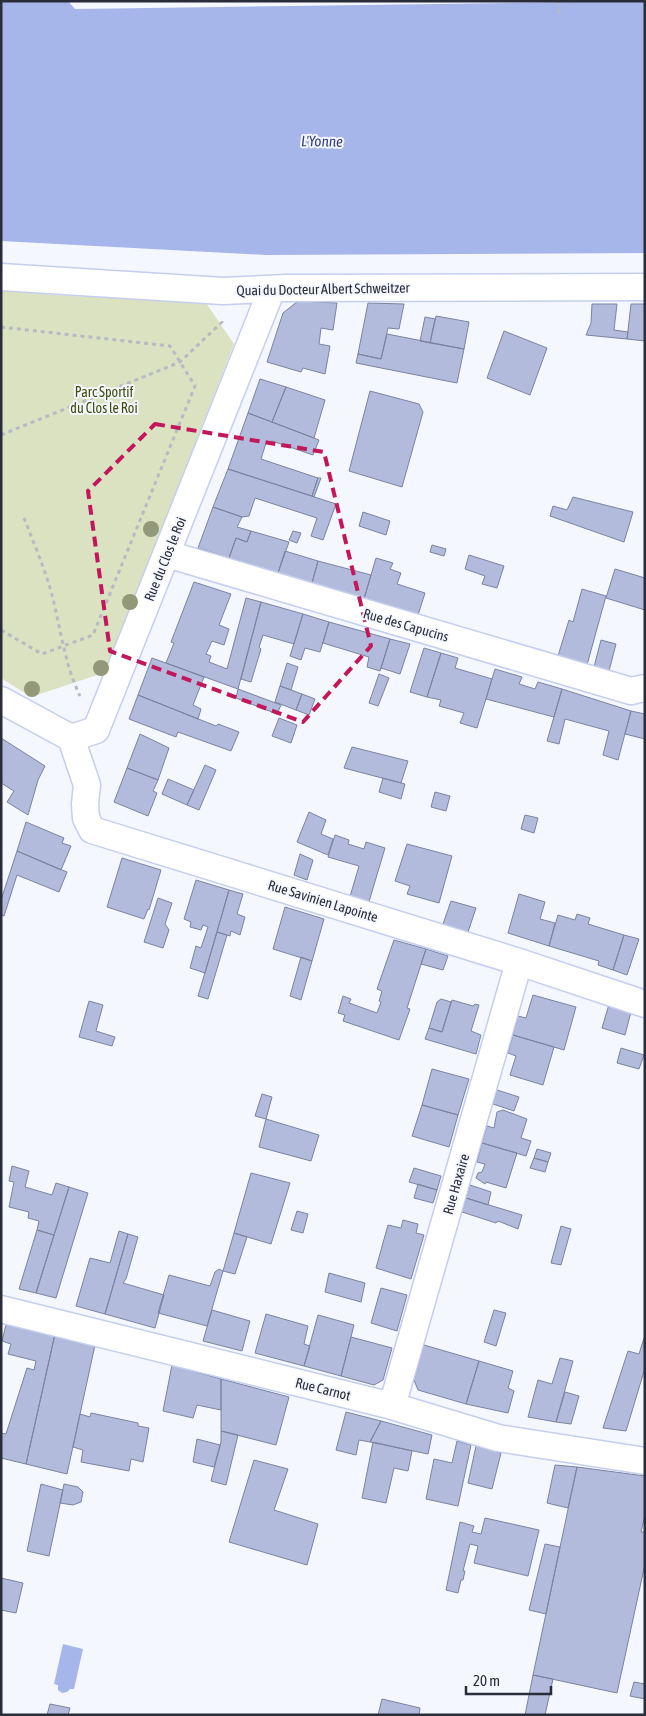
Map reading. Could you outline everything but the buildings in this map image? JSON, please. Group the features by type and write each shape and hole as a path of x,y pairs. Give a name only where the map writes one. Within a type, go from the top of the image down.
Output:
{"street":[{"name":"Quai du Docteur Albert Schweitzer","path":"1,277 214,290 645,288"},
{"name":"Rue du Clos le Roi","path":"96,730 272,289"},
{"name":"Rue des Capucins","path":"167,554 631,691 645,688"},
{"path":"1,700 71,738 96,730"},
{"name":"Rue Savinien Lapointe","path":"71,738 87,785 86,818 92,830 519,962 645,1004"},
{"name":"Rue Haxaire","path":"392,1406 519,962"},
{"name":"Rue Carnot","path":"1,1309 392,1406 498,1438 645,1462"}],"path":[{"path":"559,1 559,16"},
{"path":"1,435 180,362 222,322 219,317"},
{"path":"1,327 170,346 194,386 93,635 42,654 1,630"},
{"path":"24,518 52,597 73,683 96,730"}],"highlighted area":[{"path":"155,424 324,452 371,646 303,722 110,651 88,491"}],"green space":[{"name":"Parc Sportif du Clos le Roi","path":"1,290 54,295 206,303 234,344 106,672 31,697 1,678"}],"water":[{"name":"L'Yonne","path":"1,1 68,1 75,9 645,1 645,253 266,255 1,241"},
{"path":"63,1644 83,1649 74,1689 62,1693 58,1690 58,1685 54,1684"}]}
